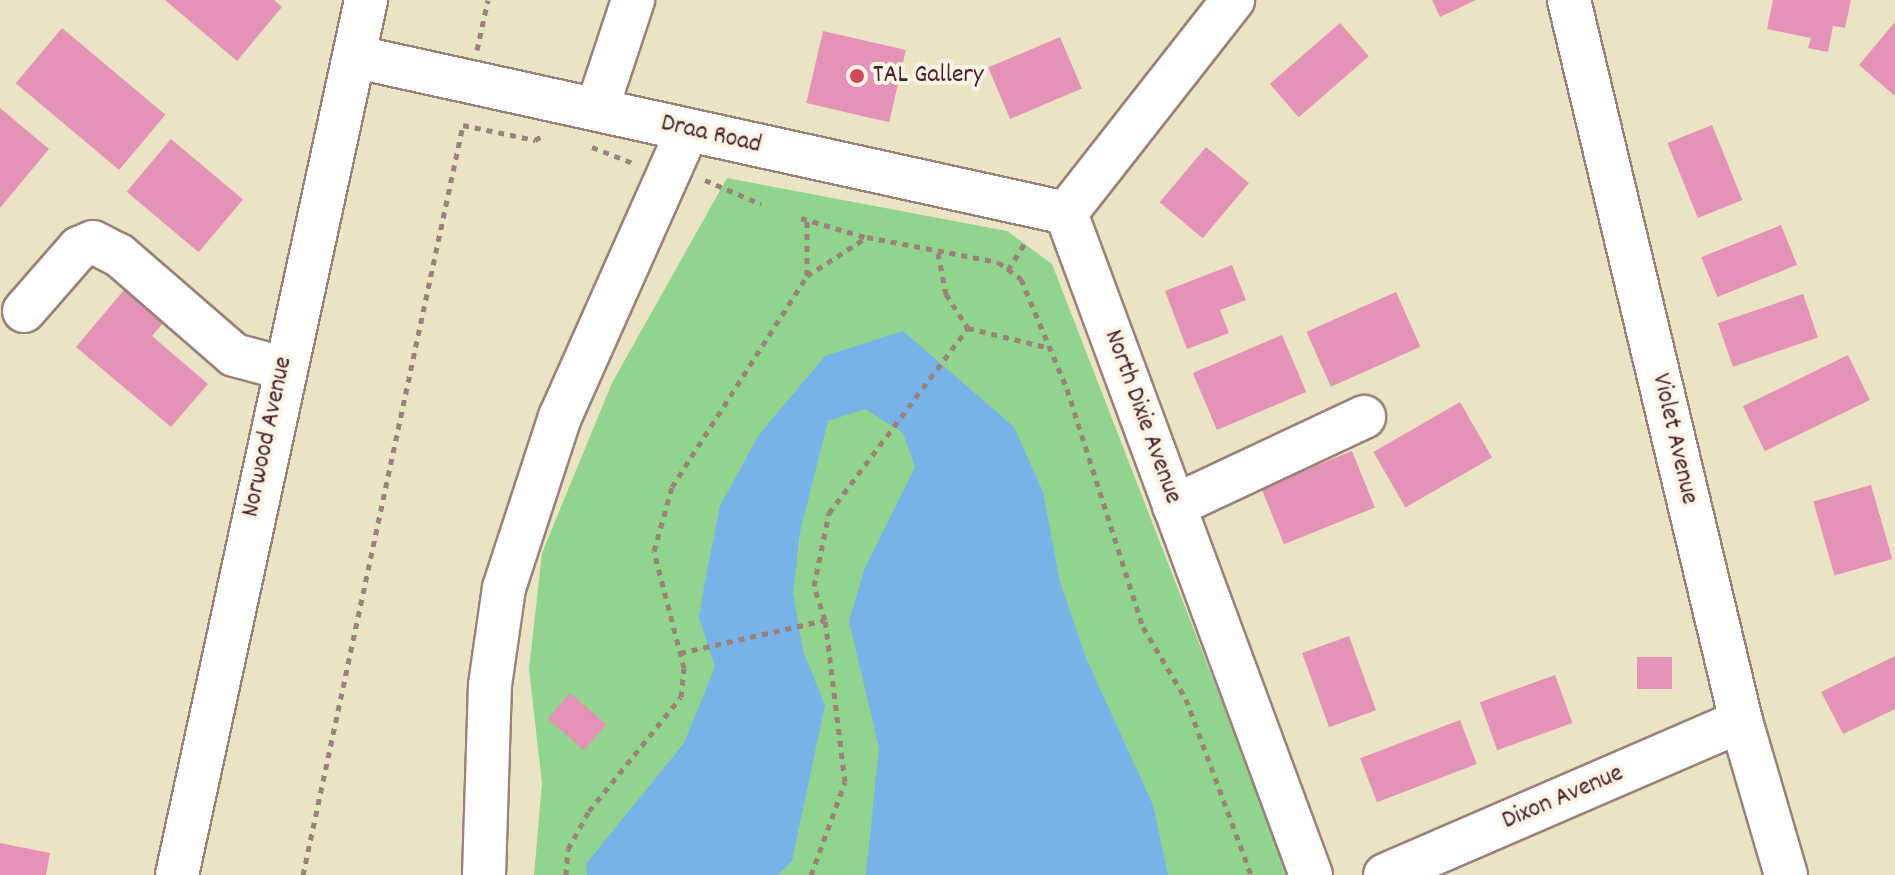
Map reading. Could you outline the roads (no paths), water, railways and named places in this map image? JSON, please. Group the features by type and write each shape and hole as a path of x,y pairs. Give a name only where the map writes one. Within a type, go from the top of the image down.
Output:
{"street":[{"name":"Norwood Avenue","path":"177,875 283,368 357,57 366,0"},
{"path":"587,124 633,0"},
{"path":"1066,213 1233,0"},
{"name":"Violet Avenue","path":"1569,0 1741,721 1786,875"},
{"name":"Draa Road","path":"357,57 587,124 688,130 1066,213"},
{"path":"484,875 490,685 504,588 560,417 688,130"},
{"name":"North Dixie Avenue","path":"1066,213 1311,875"},
{"path":"24,311 79,248 93,242 119,255 234,355 283,368"},
{"path":"1174,506 1364,417"},
{"name":"Dixon Avenue","path":"1385,875 1741,721"}],"water":[{"path":"903,331 1014,427 1043,492 1060,582 1086,658 1153,805 1168,875 866,875 879,748 849,621 864,570 915,467 903,433 865,409 828,421 800,532 793,592 803,651 825,705 792,861 778,875 587,875 586,864 684,743 715,667 699,618 705,581 720,506 758,436 825,356"}],"place":[{"name":"TAL Gallery","path":"857,76"}]}
